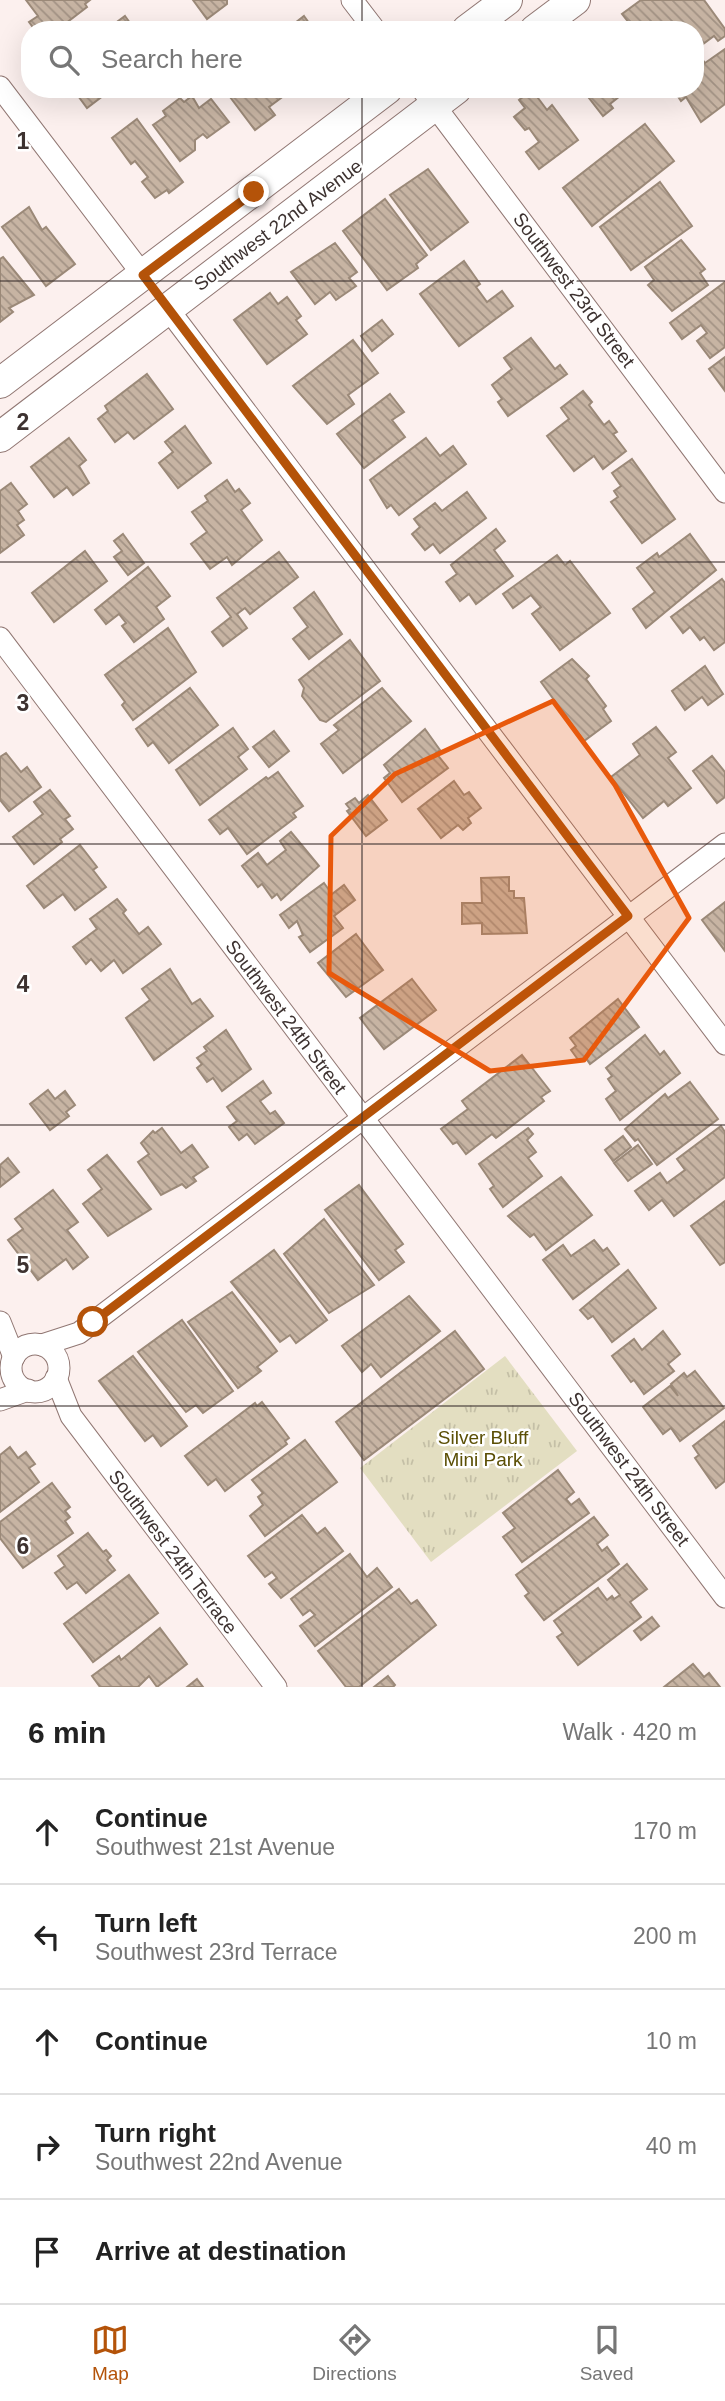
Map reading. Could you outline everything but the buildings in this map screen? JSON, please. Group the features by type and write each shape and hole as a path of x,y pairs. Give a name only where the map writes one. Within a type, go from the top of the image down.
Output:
{"main road":[{"path":"479,21 507,0"},
{"path":"547,21 575,0"},
{"path":"0,383 375,98"},
{"name":"Southwest 22nd Avenue","path":"0,437 168,309 433,98"},
{"path":"143,275 168,309"}],"street":[{"path":"352,0 367,21"},
{"path":"0,86 143,275"},
{"name":"Southwest 23rd Street","path":"439,98 725,492"},
{"path":"168,309 725,1044"},
{"name":"Southwest 24th Street","path":"0,638 725,1597"},
{"path":"8,1371 37,1344 79,1333 725,844"},
{"path":"0,1323 53,1352 57,1371"},
{"path":"0,1323 8,1371 17,1383 32,1391"},
{"path":"0,1400 45,1389 79,1333"},
{"name":"Southwest 24th Terrace","path":"57,1371 71,1416 276,1687"},
{"name":"Southwest 24th Terrace","path":"32,1391 71,1416"}],"highlighted area":[{"path":"553,701 615,785 689,918 584,1060 490,1071 329,973 331,836 395,774"}],"green space":[{"name":"Silver Bluff Mini Park","path":"505,1356 577,1451 431,1562 360,1468"}],"route":[{"path":"93,1322 444,1059 628,916 143,275 254,192"}]}
